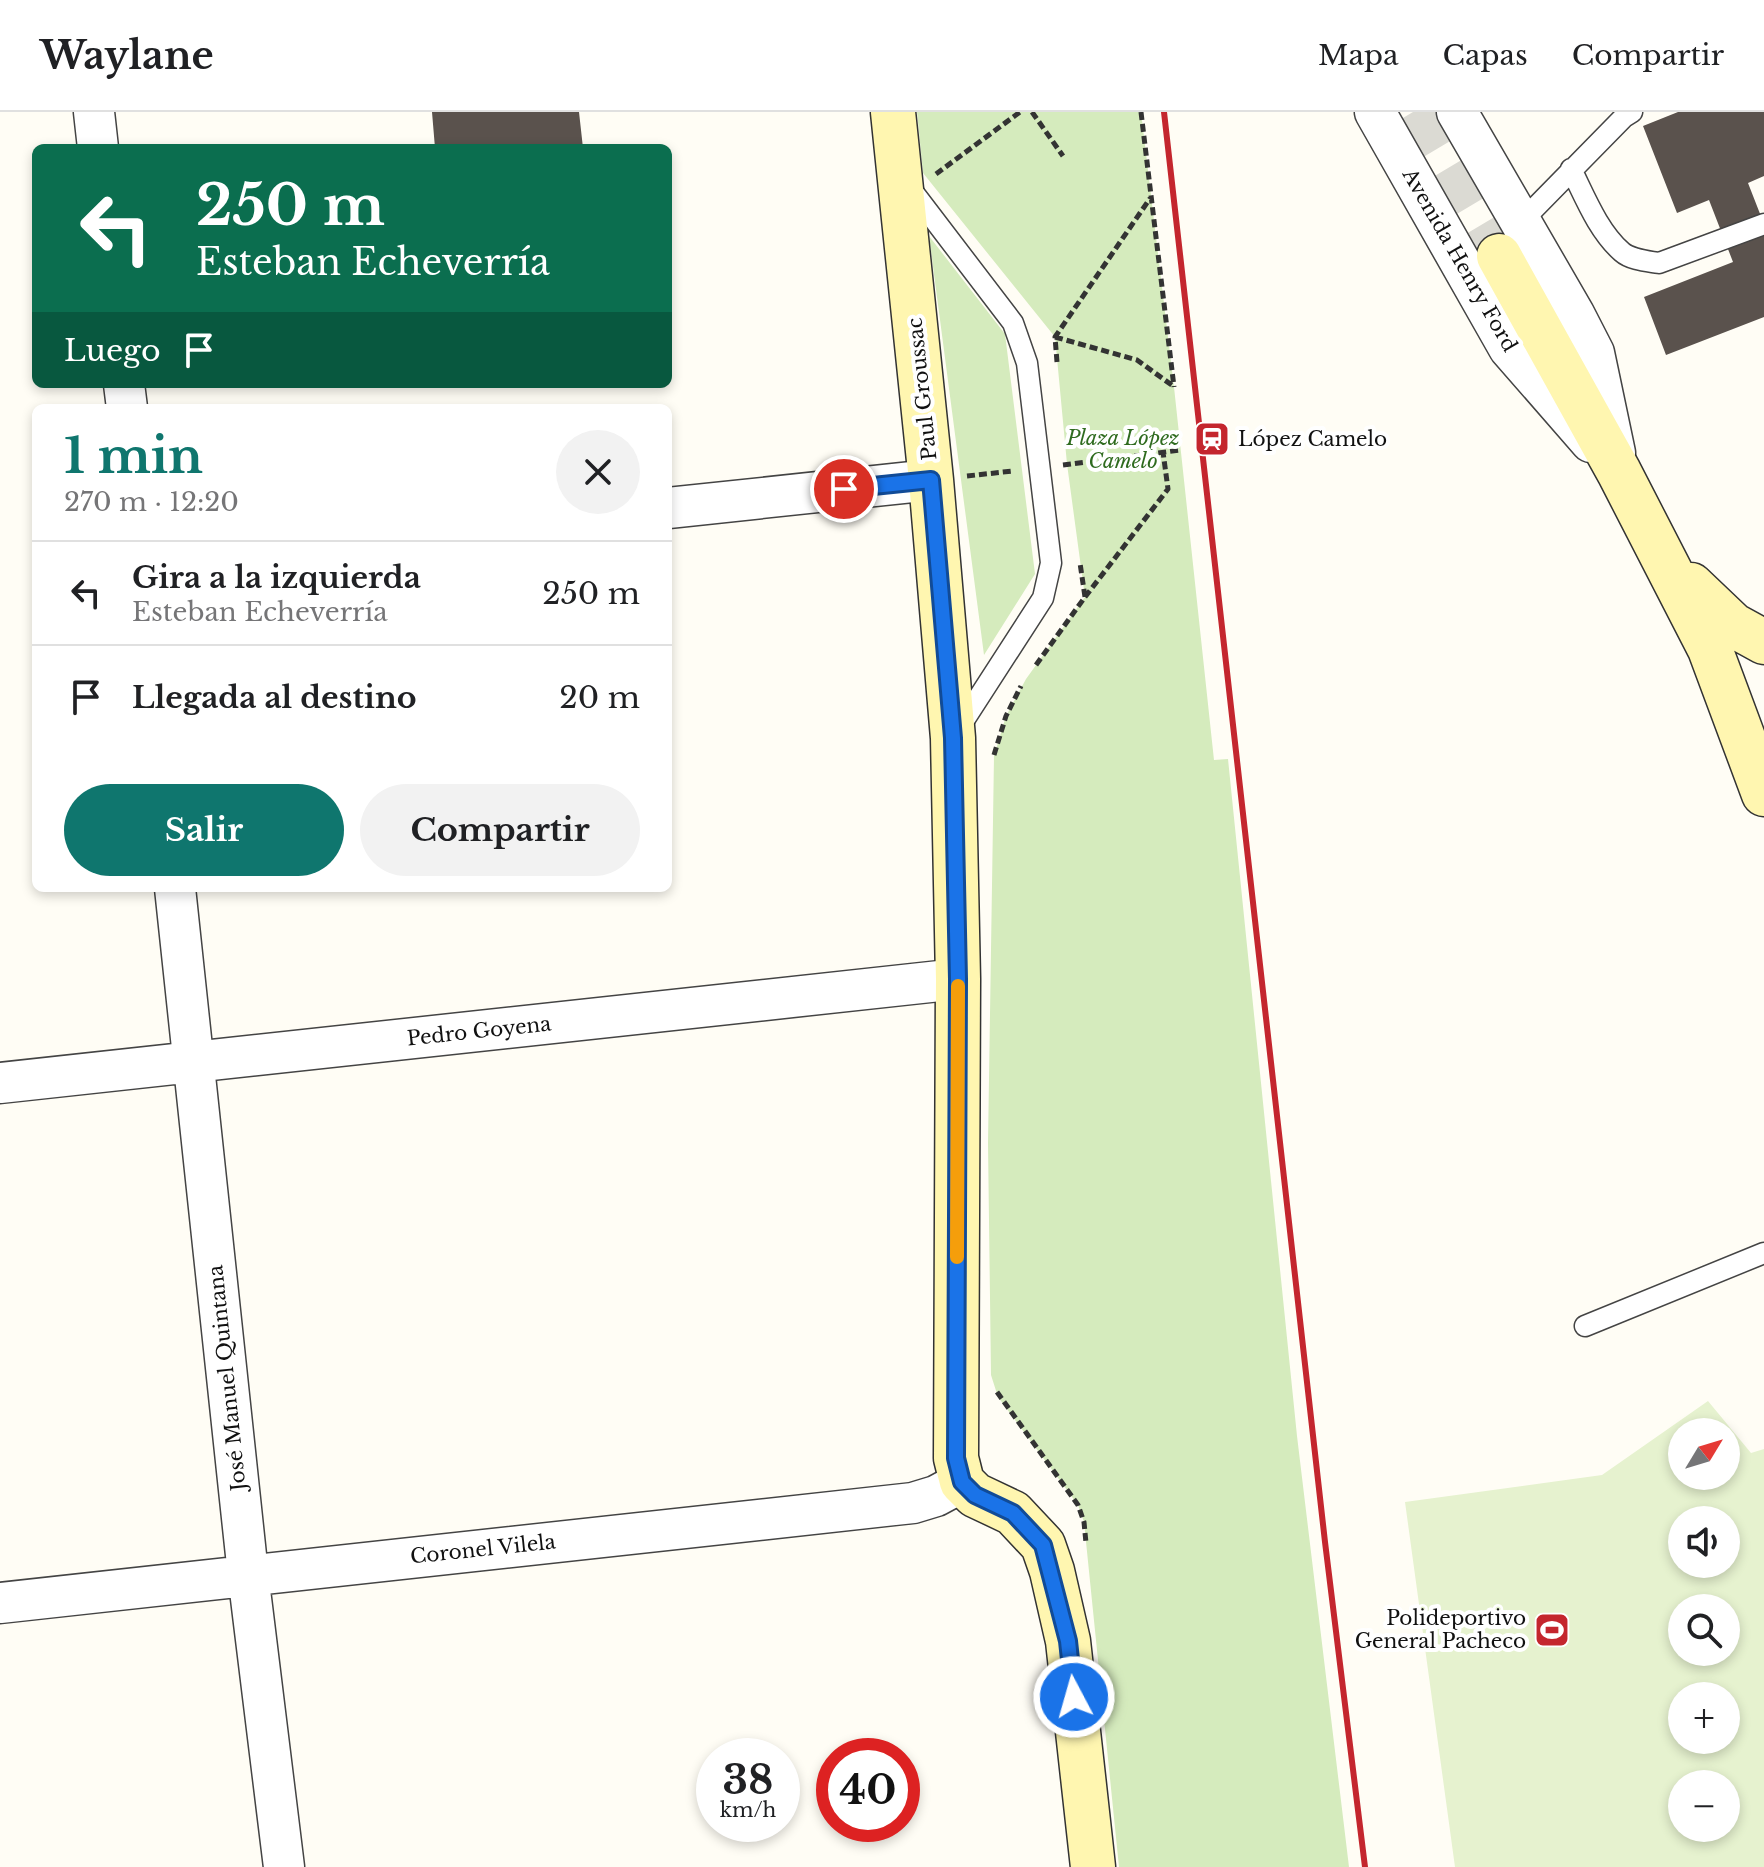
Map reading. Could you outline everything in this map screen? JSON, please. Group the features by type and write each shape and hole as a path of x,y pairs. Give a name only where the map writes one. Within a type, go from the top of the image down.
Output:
{"street":[{"path":"94,112 98,144"},
{"name":"Paul Groussac","path":"893,112 906,182 953,738 958,979 956,1458 962,1482"},
{"name":"Avenida Henry Ford","path":"1375,112 1509,348 1619,472"},
{"name":"Avenida Henry Ford","path":"1457,112 1510,239 1619,472 1710,649 1764,794"},
{"path":"672,508 931,480"},
{"path":"1667,563 1733,625 1764,642"},
{"name":"Avenida Henry Ford","path":"1710,649 1764,710"},
{"name":"José Manuel Quintana","path":"175,892 248,1574 284,1867"},
{"name":"Pedro Goyena","path":"0,1083 958,979"},
{"path":"962,1482 975,1495 1013,1513 1043,1545 1068,1641 1093,1867"},
{"name":"Coronel Vilela","path":"0,1603 913,1503 936,1496 962,1482"}],"lane":[{"path":"1510,239 1571,169 1632,112"},
{"path":"1571,169 1594,217 1623,254 1642,261 1659,263 1764,224"},
{"path":"906,182 1013,323 1027,363 1051,563 1043,598 953,738"},
{"path":"1585,1326 1764,1253"}],"path":[{"path":"906,182 1020,112"},
{"path":"1032,112 1063,156"},
{"path":"1055,337 1137,360 1174,387 1141,112"},
{"path":"1027,363 1055,337 1151,197"},
{"path":"1055,337 1057,365"},
{"path":"1066,450 1069,479"},
{"path":"1034,667 1168,489 1163,452"},
{"path":"1079,553 1085,597"},
{"path":"994,756 1006,716 1026,679"},
{"path":"995,1386 998,1397 1078,1505 1084,1522 1087,1554"}],"green space":[{"name":"Plaza López Camelo","path":"917,112 1141,112 1214,760 1228,759 1297,1436 1349,1867 1119,1867 1084,1522 1078,1505 998,1397 991,1375 988,1143 994,756 1006,716 1026,679 1085,597 1067,464 1055,337 923,173"},
{"path":"929,236 1005,334 1035,574 984,655"},
{"name":"Polideportivo General Pacheco","path":"1708,1401 1722,1418 1684,1418"},
{"name":"Polideportivo General Pacheco","path":"1668,1429 1668,1490 1740,1490 1740,1440 1751,1453 1764,1449 1764,1867 1455,1867 1405,1502 1602,1475"}],"building":[{"path":"432,112 579,112 583,144 435,144"},
{"path":"1678,112 1764,112 1764,176 1748,183 1764,224 1764,317 1666,355 1644,297 1733,262 1709,200 1677,213 1643,126"}],"tunnel":[{"path":"1413,112 1499,256"}],"railway":[{"path":"1164,112 1325,1542 1365,1867"}],"slow traffic":[{"path":"957,1257 958,986"}],"place":[{"name":"López Camelo","path":"1212,439"},
{"name":"Polideportivo General Pacheco","path":"1552,1630"}],"route":[{"path":"844,489 931,480 953,738 958,979 956,1458 962,1482 975,1495 1013,1513 1043,1545 1068,1641 1074,1697"}]}
